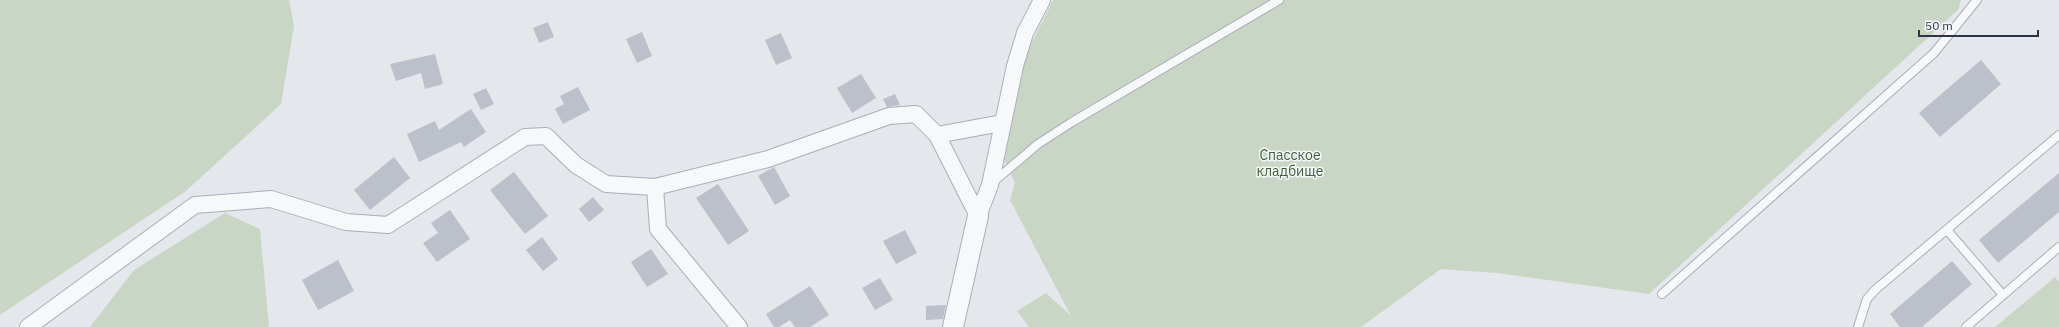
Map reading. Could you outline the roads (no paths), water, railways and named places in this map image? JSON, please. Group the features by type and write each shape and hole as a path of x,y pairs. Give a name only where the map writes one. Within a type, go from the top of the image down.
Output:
{"street":[{"path":"953,327 978,216 990,185 1002,122 1025,33 1042,0"},
{"path":"28,327 195,205 270,199 346,222 388,225 525,137 546,136 576,166 606,184 655,187 768,159 888,116 916,114 937,135 978,216"},
{"path":"937,135 1002,122"},
{"path":"655,187 658,229 739,327"}],"lane":[{"path":"990,185 1038,144 1072,122 1279,0"},
{"path":"1662,294 1934,53 1977,0"},
{"path":"1858,327 1867,299 1875,290 2059,135"},
{"path":"1947,230 2003,295"},
{"path":"1966,327 2059,247"}],"park label":[{"name":"Спасское кладбище","path":"1290,164"}]}
